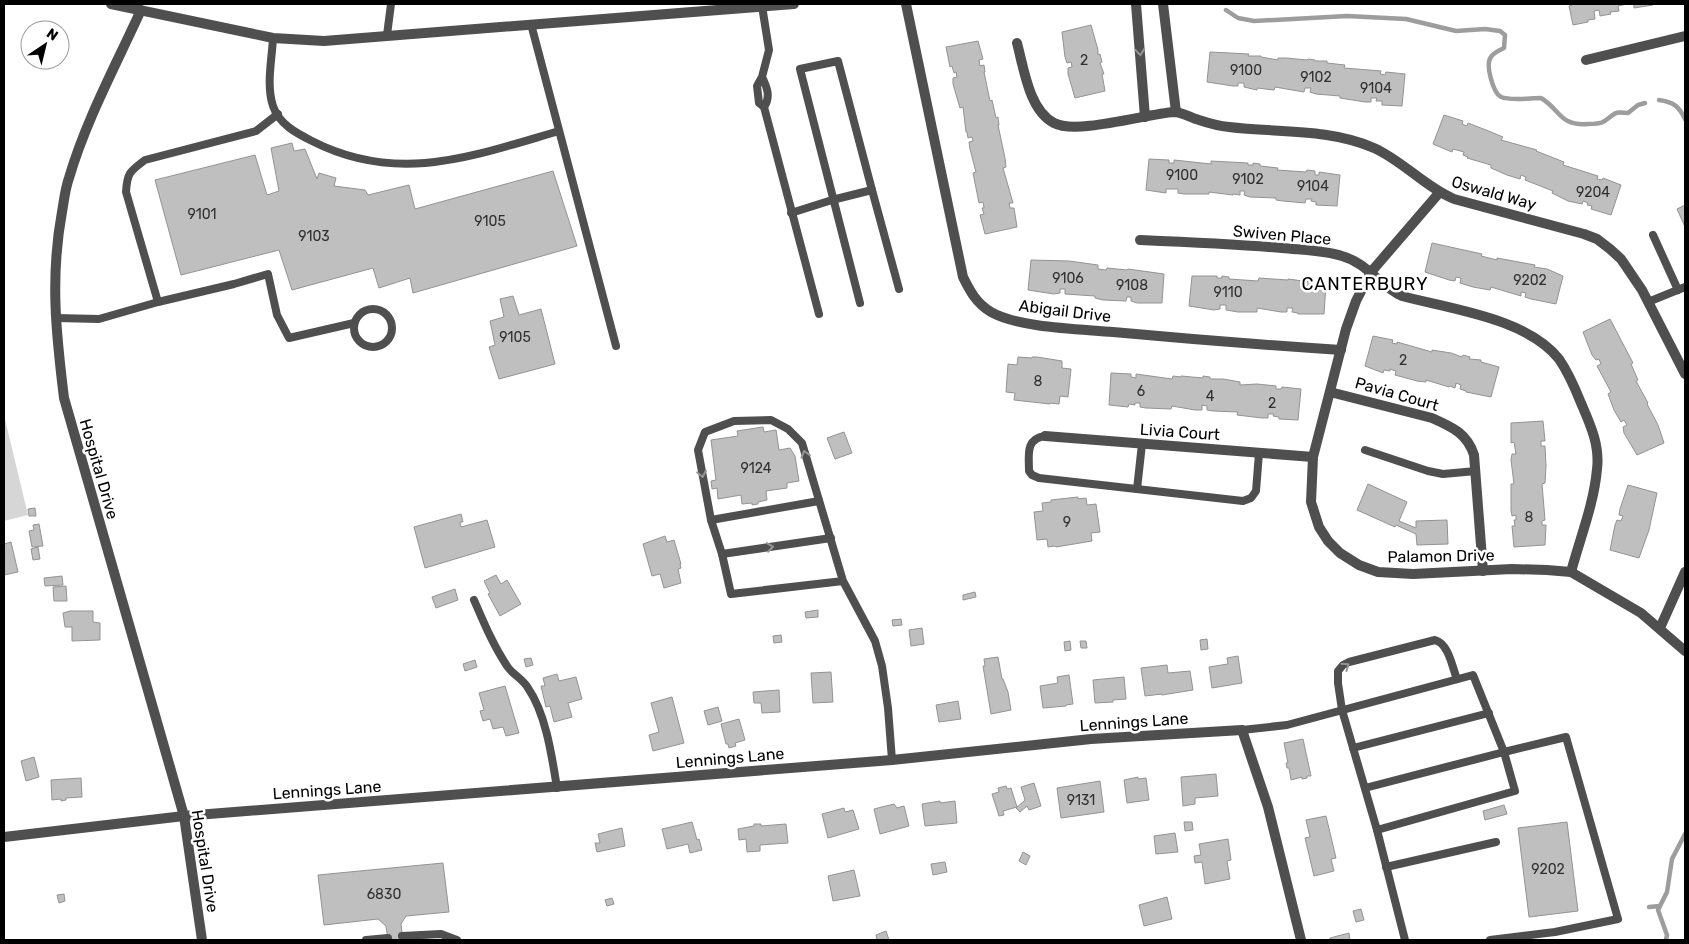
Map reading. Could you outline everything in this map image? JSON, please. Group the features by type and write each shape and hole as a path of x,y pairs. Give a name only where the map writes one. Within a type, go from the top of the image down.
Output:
{"street":[{"path":"111,4 143,7 273,38 324,41 751,5 794,4"},
{"name":"Abigail Drive","path":"906,4 963,277 970,293 990,312 1009,320 1059,327 1341,350"},
{"path":"1136,4 1145,117"},
{"path":"1163,4 1176,112"},
{"name":"Hospital Drive","path":"143,7 81,142 68,180 57,242 54,282 56,318 64,398 184,816 202,940"},
{"path":"1586,60 1685,36"},
{"name":"Oswald Way","path":"1017,43 1036,106 1046,118 1066,127 1176,112 1201,121 1227,127 1330,135 1352,140 1376,149 1412,171 1439,193 1454,199 1566,228 1597,239 1621,259 1648,302 1685,374"},
{"name":"Palamon Drive","path":"1439,193 1371,272 1356,301 1346,329 1313,457 1310,488 1311,502 1319,527 1328,541 1340,552 1359,565 1378,572 1413,574 1547,570 1571,572 1641,613 1685,651"},
{"name":"Swiven Place","path":"1140,240 1257,246 1344,256 1371,272 1393,292 1402,296 1489,317 1524,331 1546,346 1559,359 1571,380 1594,431 1598,467 1592,501 1571,572"},
{"name":"Pavia Court","path":"1330,392 1432,418 1463,435 1470,444 1474,455 1483,571"},
{"name":"Livia Court","path":"1045,436 1313,457"},
{"path":"1660,628 1685,572"},
{"path":"1242,730 1268,807 1301,940"},
{"name":"Lennings Lane","path":"4,837 184,816 892,760 1091,739 1242,730"}],"lane":[{"path":"387,35 391,4"},
{"path":"768,5 769,50 758,86 759,103 764,107 818,314"},
{"path":"531,24 616,346"},
{"path":"273,38 270,87 273,106 282,121 294,132 326,148 352,157 388,163 426,163 463,158 559,131"},
{"path":"860,303 832,200 800,69 838,61 899,289"},
{"path":"158,302 126,192 127,177 132,169 145,160 256,131 278,114"},
{"path":"791,213 872,190"},
{"path":"1648,302 1682,289 1653,235"},
{"path":"56,318 99,319 268,274 277,315 289,338 354,323"},
{"path":"375,309 384,313 390,320 392,328 389,338 382,345 370,347 358,341 354,323 358,315 366,310 375,309"},
{"path":"843,581 731,594 722,554 711,520 698,450 705,432 734,421 771,420 788,429 802,443 843,581 875,641 882,666 888,708 892,760"},
{"path":"1045,436 1036,438 1029,448 1028,471 1039,478 1243,501 1251,498 1256,491 1260,453"},
{"path":"1137,489 1142,444"},
{"path":"1365,450 1436,473 1453,474 1476,471"},
{"path":"711,520 819,501"},
{"path":"722,554 830,538"},
{"path":"474,600 490,639 508,668 528,687 543,720 552,754 557,788"},
{"path":"1405,940 1377,830 1342,710 1338,671 1349,662 1435,640 1445,647 1457,679"},
{"path":"1242,730 1288,725 1473,675 1504,752 1515,792 1377,830"},
{"path":"1353,748 1489,713"},
{"path":"1365,788 1566,738 1618,918 1555,932 1490,940"},
{"path":"1386,867 1496,842"},
{"path":"402,936 441,934 457,940"},
{"path":"366,940 388,938"}],"shaded area":[{"path":"4,415 28,515 4,521"}],"building":[{"path":"1572,4 1627,4 1618,6 1619,11 1610,12 1611,14 1600,16 1599,10 1594,11 1595,19 1573,25 1569,6"},
{"path":"1634,4 1653,4 1653,5 1634,8"},
{"path":"1091,25 1098,55 1100,54 1102,62 1100,63 1104,74 1102,74 1105,91 1075,98 1068,74 1068,68 1072,67 1071,62 1067,63 1065,57 1062,32"},
{"path":"978,41 983,59 979,60 980,66 984,65 990,101 992,100 996,118 998,117 1006,167 1003,168 1013,203 1009,203 1010,208 1014,208 1017,227 985,234 980,215 984,214 983,202 979,203 973,173 976,172 969,142 973,141 972,137 968,138 966,132 963,107 960,108 953,84 953,78 957,77 956,72 954,73 952,66 950,67 946,47"},
{"path":"1210,52 1249,54 1248,56 1261,56 1278,60 1278,58 1286,58 1327,61 1327,63 1345,65 1344,68 1381,71 1380,74 1385,75 1386,72 1405,74 1402,106 1382,105 1382,101 1376,101 1377,98 1371,98 1371,102 1365,102 1340,98 1340,96 1316,94 1310,92 1311,88 1305,88 1304,92 1275,87 1274,90 1257,88 1257,90 1244,87 1244,83 1238,83 1238,86 1233,86 1207,82"},
{"path":"1444,115 1463,121 1462,124 1467,126 1468,123 1503,137 1501,140 1537,150 1564,162 1563,165 1598,176 1597,179 1602,180 1603,178 1621,185 1611,215 1591,209 1592,206 1587,205 1588,203 1583,201 1582,204 1568,201 1552,193 1553,191 1525,180 1526,177 1521,175 1520,179 1507,175 1491,168 1491,165 1467,158 1463,155 1464,152 1453,149 1452,152 1433,144"},
{"path":"292,143 294,151 305,149 317,179 319,173 336,178 334,186 365,190 368,195 409,185 415,209 553,171 577,246 413,293 410,278 379,288 373,268 292,290 279,250 181,275 155,180 255,155 267,195 279,191 271,148"},
{"path":"1149,159 1169,160 1169,163 1174,163 1174,160 1211,164 1211,161 1248,163 1248,165 1253,165 1253,163 1260,164 1260,166 1278,168 1277,170 1306,172 1307,170 1315,171 1315,175 1319,175 1319,172 1340,175 1337,206 1316,205 1316,202 1311,201 1312,199 1306,199 1305,203 1276,200 1276,198 1250,197 1244,195 1245,191 1240,191 1240,195 1233,195 1209,192 1209,194 1184,194 1178,193 1178,189 1166,189 1166,193 1146,190"},
{"path":"1685,205 1685,227 1677,209"},
{"path":"1432,243 1482,254 1481,256 1497,260 1497,258 1535,265 1534,267 1547,269 1563,276 1556,304 1525,297 1526,293 1521,292 1521,296 1491,287 1490,290 1473,287 1460,283 1461,278 1456,277 1455,281 1449,280 1425,272"},
{"path":"1031,260 1069,261 1098,265 1098,269 1128,269 1164,274 1162,303 1137,303 1131,301 1131,297 1127,297 1126,301 1103,300 1095,298 1095,296 1065,294 1065,289 1060,289 1060,293 1054,294 1028,290"},
{"path":"1192,276 1217,276 1217,278 1222,278 1222,276 1229,277 1229,279 1258,281 1259,278 1288,279 1326,284 1324,314 1298,314 1292,312 1293,308 1287,308 1287,312 1257,308 1257,312 1238,312 1226,310 1226,305 1220,305 1220,309 1214,310 1189,306"},
{"path":"513,296 519,315 541,309 555,364 499,379 489,347 495,345 490,321 504,317 500,299"},
{"path":"1610,319 1633,363 1631,364 1638,380 1636,381 1658,425 1664,443 1637,455 1624,433 1623,427 1627,425 1624,420 1621,422 1614,410 1608,394 1611,392 1597,366 1601,364 1599,359 1596,360 1592,355 1583,332"},
{"path":"1373,336 1393,340 1392,343 1397,344 1397,342 1432,352 1432,350 1451,353 1462,357 1463,355 1470,357 1469,359 1481,360 1481,362 1499,367 1491,397 1466,392 1460,389 1461,385 1456,383 1455,388 1449,387 1426,380 1426,382 1417,381 1395,375 1396,371 1390,369 1390,371 1384,370 1383,373 1365,366"},
{"path":"1018,357 1037,357 1062,361 1062,368 1071,369 1068,397 1060,396 1059,404 1014,400 1015,393 1006,392 1008,364 1017,365"},
{"path":"1111,373 1131,374 1131,377 1136,378 1136,374 1172,379 1173,376 1203,378 1203,376 1210,377 1210,379 1240,382 1240,385 1257,384 1276,386 1276,389 1281,389 1282,387 1301,389 1298,420 1279,419 1279,417 1273,416 1274,414 1268,414 1268,418 1237,415 1238,412 1207,410 1207,406 1202,405 1202,410 1195,410 1172,406 1171,409 1146,408 1140,407 1140,403 1135,403 1135,405 1129,404 1128,407 1109,405"},
{"path":"1543,421 1545,441 1541,441 1541,446 1545,446 1546,466 1545,483 1542,484 1545,520 1542,521 1542,525 1546,525 1545,545 1514,547 1512,526 1515,526 1514,520 1516,520 1516,515 1512,516 1511,510 1511,484 1514,484 1511,460 1512,454 1516,454 1514,442 1511,443 1511,423"},
{"path":"763,427 764,432 776,430 779,450 790,448 795,456 799,481 787,483 787,488 766,491 767,500 758,502 758,504 742,504 741,495 718,499 717,488 712,489 711,481 716,480 711,440 738,436 737,431"},
{"path":"844,432 852,453 835,459 827,438"},
{"path":"1368,484 1407,502 1399,521 1416,528 1416,521 1447,520 1448,544 1417,545 1416,534 1357,510"},
{"path":"1628,485 1657,493 1649,530 1639,558 1610,550 1615,525 1617,520 1621,521 1623,516 1619,515"},
{"path":"1078,497 1078,499 1086,498 1087,505 1096,504 1100,532 1091,533 1092,541 1048,547 1047,539 1037,540 1034,512 1043,511 1042,503"},
{"path":"35,508 36,516 29,516 28,509"},
{"path":"461,514 463,522 460,522 461,527 487,520 495,547 425,568 414,527"},
{"path":"39,524 43,546 32,547 29,531 34,530 33,525"},
{"path":"665,536 667,542 674,540 681,564 681,568 678,569 681,583 664,588 660,574 652,576 643,544"},
{"path":"11,542 18,572 4,575 4,544"},
{"path":"38,547 40,559 33,560 31,549"},
{"path":"496,575 501,584 507,580 521,604 500,616 488,594 490,593 484,581"},
{"path":"62,576 63,585 45,586 44,578"},
{"path":"66,586 67,601 54,601 53,587"},
{"path":"455,589 458,600 436,608 432,597"},
{"path":"975,592 976,597 963,600 963,595"},
{"path":"818,610 818,617 806,618 805,612"},
{"path":"70,611 93,611 93,622 100,623 100,640 72,641 72,627 65,627 63,613"},
{"path":"901,619 902,625 893,626 892,620"},
{"path":"922,628 924,644 911,646 909,630"},
{"path":"781,635 782,642 774,643 773,636"},
{"path":"1207,639 1208,649 1201,650 1200,640"},
{"path":"1070,641 1071,650 1065,651 1064,642"},
{"path":"1080,641 1086,641 1087,648 1081,648"},
{"path":"1238,656 1242,683 1212,688 1209,667 1228,664 1227,658"},
{"path":"998,657 1011,710 991,714 983,666 985,666 984,659"},
{"path":"531,658 533,665 526,667 524,659"},
{"path":"475,660 477,667 465,671 463,664"},
{"path":"1167,665 1168,673 1190,671 1193,690 1145,696 1141,668"},
{"path":"831,672 833,702 813,703 811,673"},
{"path":"557,674 559,681 576,677 582,699 568,703 572,717 554,722 550,706 546,707 541,686 545,686 543,678"},
{"path":"1069,675 1073,704 1043,708 1040,686 1058,683 1057,677"},
{"path":"1124,677 1126,699 1095,703 1093,680"},
{"path":"505,686 519,733 506,736 503,727 493,729 490,719 483,721 480,711 484,710 479,693"},
{"path":"779,690 780,712 762,713 761,703 754,703 753,692"},
{"path":"672,697 684,743 653,751 649,735 659,732 651,703"},
{"path":"958,701 961,719 939,722 936,705"},
{"path":"718,707 722,721 708,725 704,711"},
{"path":"739,719 745,740 735,743 736,746 729,748 728,744 726,744 721,724"},
{"path":"1303,739 1311,776 1291,780 1286,763 1288,763 1284,743"},
{"path":"34,757 39,777 26,781 21,761"},
{"path":"1216,774 1218,796 1195,798 1195,804 1183,806 1181,777"},
{"path":"1138,777 1138,779 1146,778 1149,800 1127,803 1124,780"},
{"path":"81,778 82,797 66,798 66,800 61,801 61,799 52,800 51,780"},
{"path":"1100,781 1104,812 1061,818 1057,788"},
{"path":"1034,783 1041,806 1029,810 1027,806 1020,812 1016,808 1025,800 1021,787"},
{"path":"1006,786 1007,789 1011,788 1017,807 1003,811 1004,815 999,816 992,794 999,792 998,788"},
{"path":"940,801 940,803 955,801 957,823 925,826 922,804"},
{"path":"894,804 897,808 904,806 909,826 880,834 874,809"},
{"path":"1504,805 1507,814 1485,820 1483,811"},
{"path":"844,808 845,812 853,810 859,829 828,838 822,814"},
{"path":"1326,816 1336,858 1331,859 1334,871 1314,876 1305,838 1310,837 1306,820"},
{"path":"692,822 702,850 690,853 688,844 667,849 662,829"},
{"path":"1184,822 1192,822 1193,830 1185,831"},
{"path":"1567,822 1578,911 1529,917 1518,828"},
{"path":"754,824 761,824 761,826 786,824 788,843 760,845 760,851 747,852 746,839 739,840 738,829 754,826"},
{"path":"622,828 625,846 597,852 595,843 600,843 598,834"},
{"path":"1175,833 1178,852 1156,854 1154,836"},
{"path":"1228,839 1231,860 1227,861 1230,879 1205,884 1202,862 1195,863 1194,856 1201,855 1199,844"},
{"path":"1023,852 1030,856 1026,865 1019,861"},
{"path":"945,862 947,872 933,875 931,864"},
{"path":"443,863 449,912 406,916 401,924 403,940 388,940 386,926 378,919 324,925 318,875"},
{"path":"854,870 860,896 833,901 828,876"},
{"path":"64,894 65,901 59,903 57,895"},
{"path":"1167,897 1172,919 1144,926 1139,905"},
{"path":"612,898 614,904 607,906 605,900"},
{"path":"1361,909 1364,920 1356,922 1353,911"},
{"path":"886,931 889,940 877,940 876,935"},
{"path":"1349,933 1350,940 1330,940 1330,938"}],"waterway":[{"path":"1226,10 1238,18 1254,21 1347,16 1406,19 1456,31 1485,29 1500,31 1505,35 1504,48 1492,56 1489,61 1489,72 1495,90 1501,97 1515,99 1541,98 1566,120 1578,124 1601,123 1614,114 1619,112 1628,113 1638,105 1645,103"},
{"path":"1659,100 1675,105 1685,119"},
{"path":"1666,940 1667,935 1658,910 1667,892 1672,859 1685,834"},
{"path":"1649,907 1660,906"}],"district":[{"name":"CANTERBURY","path":"1365,284"}]}
